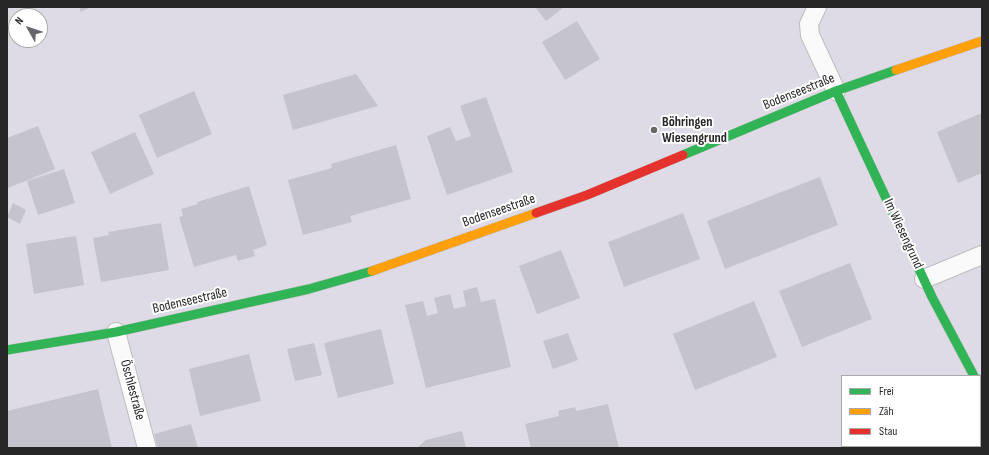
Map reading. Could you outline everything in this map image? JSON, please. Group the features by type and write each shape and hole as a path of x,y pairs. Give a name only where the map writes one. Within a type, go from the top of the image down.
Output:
{"street":[{"name":"Bodenseestraße","path":"7,350 116,332 309,289 374,270 588,195 836,91 982,41"},
{"name":"Im Wiesengrund","path":"836,91 924,279 973,375"}],"lane":[{"path":"817,7 809,24 810,35 836,91"},
{"path":"924,279 982,255"},
{"name":"Öschlestraße","path":"116,332 147,448"}],"building":[{"path":"79,7 91,7 81,12"},
{"path":"535,7 564,7 546,21"},
{"path":"577,21 600,59 565,80 542,42"},
{"path":"356,74 378,106 293,130 283,95"},
{"path":"194,91 212,134 157,158 139,115"},
{"path":"486,97 513,172 447,195 427,136 450,127 456,141 471,136 460,106"},
{"path":"982,113 982,173 958,183 937,132"},
{"path":"38,126 55,169 8,188 7,138"},
{"path":"135,132 154,174 110,194 91,152"},
{"path":"396,145 411,199 350,216 352,222 303,235 288,180 332,168 331,164"},
{"path":"64,169 75,203 38,215 27,181"},
{"path":"820,177 838,225 725,269 707,221"},
{"path":"249,186 267,245 253,250 255,256 238,261 236,255 194,267 179,217 183,216 181,209 198,204 197,202"},
{"path":"13,203 26,210 20,224 7,217"},
{"path":"683,213 700,259 624,287 608,242"},
{"path":"161,223 169,270 101,282 93,238 109,235 108,232"},
{"path":"76,236 84,285 34,294 26,244"},
{"path":"561,250 580,298 537,314 519,266"},
{"path":"850,263 872,319 802,347 779,291"},
{"path":"477,287 481,302 495,299 511,367 426,388 405,305 423,301 427,316 438,313 434,298 450,294 454,309 466,306 463,291"},
{"path":"754,301 777,357 695,390 673,334"},
{"path":"381,329 394,384 338,398 324,343"},
{"path":"568,333 578,360 553,369 543,341"},
{"path":"314,343 322,375 295,381 287,349"},
{"path":"249,354 261,401 200,416 189,369"},
{"path":"98,389 112,448 7,448 7,411"},
{"path":"608,404 619,448 531,448 525,424 559,416 558,411 575,407 576,411"},
{"path":"191,424 198,448 158,448 154,434"},
{"path":"462,431 466,448 417,448 426,440"}],"traffic: fast":[{"path":"683,155 836,91 896,70"},
{"path":"836,91 932,297 973,375"},
{"path":"7,350 116,332 309,289 372,271"}],"traffic: slow":[{"path":"896,70 982,41"},
{"path":"372,271 536,213"}],"traffic: jam":[{"path":"536,213 587,195 683,155"}],"place":[{"name":"Böhringen Wiesengrund","path":"654,130"}]}
